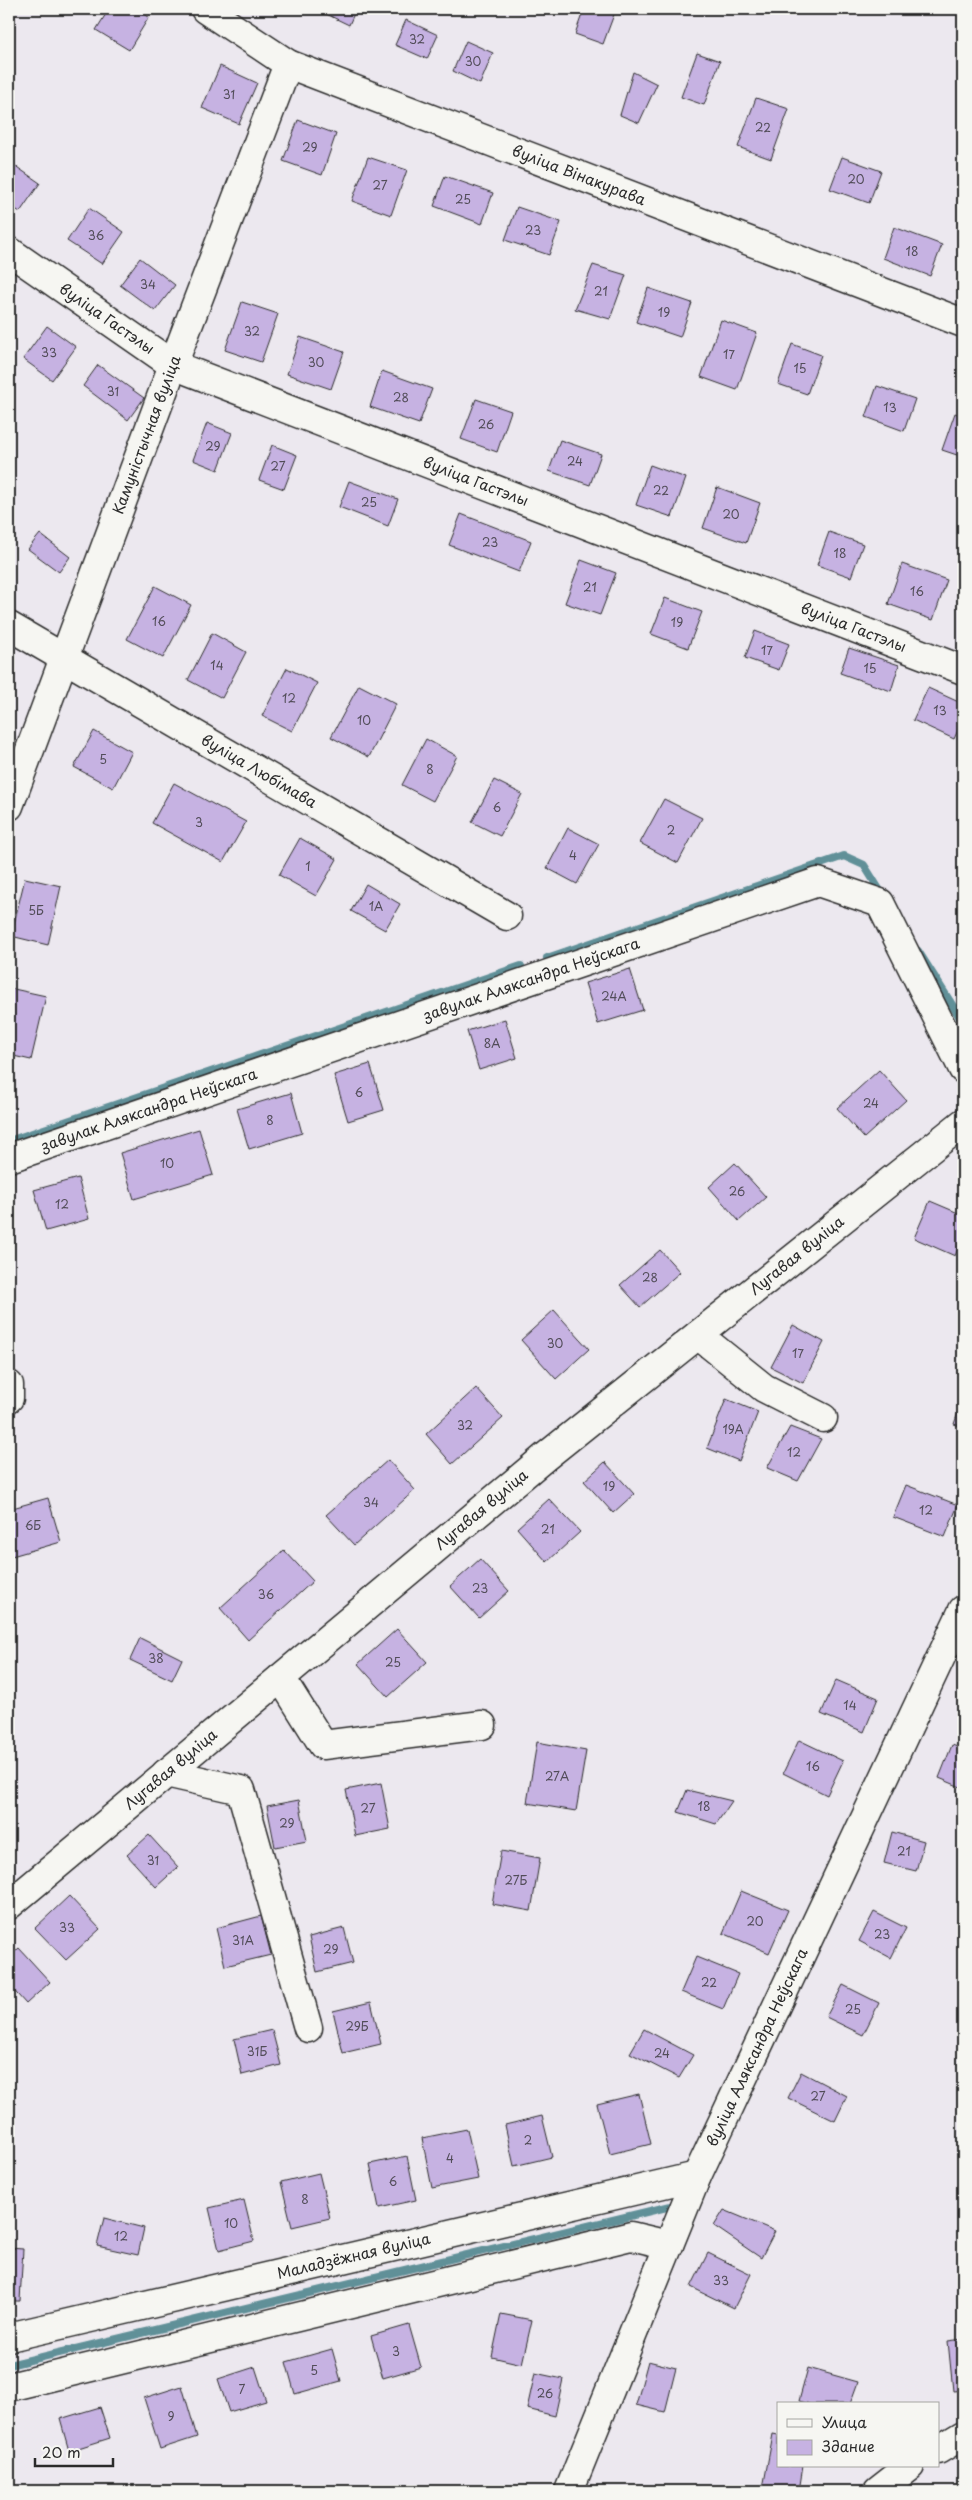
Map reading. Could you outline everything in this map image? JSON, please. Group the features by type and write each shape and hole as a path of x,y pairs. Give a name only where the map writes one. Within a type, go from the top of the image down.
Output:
{"street":[{"name":"вуліца Вінакурава","path":"205,9 288,64 963,323"},
{"name":"Камуністычная вуліца","path":"9,806 173,364 288,64"},
{"name":"вуліца Гастэлы","path":"9,251 173,364 963,670"},
{"name":"вуліца Любімава","path":"9,626 64,660 507,916"},
{"name":"завулак Аляксандра Неўскага","path":"9,1158 818,882 880,903 963,1069"},
{"name":"Лугавая вуліца","path":"9,1905 545,1457 963,1124"},
{"path":"698,1335 764,1388 823,1418"},
{"path":"9,1385 9,1398"},
{"name":"вуліца Аляксандра Неўскага","path":"569,2491 697,2176 963,1610"},
{"path":"281,1678 323,1745 482,1725"},
{"path":"166,1773 241,1790 308,2028"},
{"name":"Маладзёжная вуліца","path":"9,2338 697,2176"},
{"path":"9,2386 631,2236 669,2245"},
{"path":"940,2449 963,2435"},
{"path":"878,2491 907,2468"}],"building":[{"path":"109,9 134,9 149,17 129,50 96,30"},
{"path":"316,9 356,9 349,25"},
{"path":"584,9 616,9 603,44 575,34"},
{"path":"406,20 438,35 427,59 395,45"},
{"path":"466,41 493,53 480,84 453,71"},
{"path":"697,53 720,61 704,105 681,97"},
{"path":"220,66 257,83 239,124 202,108"},
{"path":"633,72 657,84 639,123 620,115"},
{"path":"756,98 789,109 771,159 738,147"},
{"path":"298,120 336,134 322,175 283,161"},
{"path":"368,157 407,170 391,215 352,201"},
{"path":"842,157 881,171 869,203 830,189"},
{"path":"11,163 40,183 20,212 9,205 9,167"},
{"path":"445,176 493,193 482,224 434,206"},
{"path":"517,207 561,222 549,255 505,240"},
{"path":"89,208 124,232 102,264 67,241"},
{"path":"894,227 942,245 930,276 883,258"},
{"path":"140,258 175,285 155,311 120,285"},
{"path":"593,265 626,275 610,319 575,309"},
{"path":"648,288 692,303 680,337 636,322"},
{"path":"242,302 278,314 261,362 225,350"},
{"path":"721,320 757,333 737,390 701,377"},
{"path":"47,326 76,347 52,380 23,359"},
{"path":"300,337 344,352 331,389 287,374"},
{"path":"792,344 821,355 807,394 778,384"},
{"path":"98,365 144,398 128,420 83,386"},
{"path":"382,371 432,389 419,424 370,407"},
{"path":"877,386 915,399 904,431 866,417"},
{"path":"476,399 511,411 497,452 461,439"},
{"path":"955,413 963,416 963,457 942,450"},
{"path":"207,423 232,433 218,470 193,460"},
{"path":"560,440 601,454 590,485 549,471"},
{"path":"272,445 297,455 284,489 259,480"},
{"path":"650,465 686,478 672,517 636,505"},
{"path":"349,481 398,499 388,526 339,507"},
{"path":"717,487 760,503 746,543 703,528"},
{"path":"461,514 531,541 519,572 449,545"},
{"path":"829,532 863,544 851,577 817,565"},
{"path":"40,534 70,557 59,572 28,549"},
{"path":"581,560 616,573 600,615 565,603"},
{"path":"902,564 947,580 933,620 888,604"},
{"path":"155,586 191,605 163,658 127,639"},
{"path":"665,598 702,612 688,648 651,634"},
{"path":"755,631 789,644 779,670 745,658"},
{"path":"212,633 246,652 222,698 188,680"},
{"path":"849,648 899,665 891,691 840,673"},
{"path":"287,668 317,683 292,731 262,716"},
{"path":"359,685 396,704 369,757 331,737"},
{"path":"928,688 963,704 963,719 954,739 913,720"},
{"path":"94,731 132,752 113,788 74,767"},
{"path":"426,739 457,756 433,801 402,785"},
{"path":"494,780 522,794 500,836 472,822"},
{"path":"174,783 246,822 223,862 152,823"},
{"path":"664,799 702,818 678,863 640,843"},
{"path":"568,828 599,844 577,884 547,868"},
{"path":"300,838 337,859 316,896 279,875"},
{"path":"25,878 61,886 48,945 11,936"},
{"path":"366,884 400,904 385,930 351,911"},
{"path":"630,969 643,1010 598,1024 585,983"},
{"path":"9,988 46,996 31,1060 9,1055"},
{"path":"505,1019 517,1058 479,1070 467,1031"},
{"path":"370,1064 384,1110 348,1121 334,1075"},
{"path":"879,1070 906,1100 864,1138 837,1108"},
{"path":"291,1093 302,1133 249,1149 237,1109"},
{"path":"199,1129 213,1175 134,1199 120,1153"},
{"path":"735,1163 766,1197 739,1221 709,1187"},
{"path":"78,1178 89,1219 46,1231 34,1190"},
{"path":"930,1201 963,1215 963,1236 955,1256 914,1238"},
{"path":"660,1250 680,1272 640,1307 620,1285"},
{"path":"554,1310 589,1349 556,1379 521,1340"},
{"path":"793,1325 824,1342 803,1383 771,1367"},
{"path":"476,1388 503,1418 452,1464 426,1434"},
{"path":"726,1399 758,1412 739,1461 707,1448"},
{"path":"963,1399 963,1427 954,1424"},
{"path":"790,1427 821,1439 798,1481 767,1468"},
{"path":"388,1460 415,1490 354,1545 326,1515"},
{"path":"605,1462 634,1494 613,1513 584,1481"},
{"path":"906,1485 958,1505 945,1537 893,1517"},
{"path":"48,1498 61,1542 12,1556 9,1546 9,1509"},
{"path":"549,1499 580,1532 547,1562 517,1528"},
{"path":"284,1550 313,1581 248,1640 220,1608"},
{"path":"480,1559 509,1591 479,1618 450,1586"},
{"path":"397,1629 427,1662 388,1697 358,1664"},
{"path":"140,1638 182,1659 172,1680 130,1660"},
{"path":"836,1680 878,1698 864,1732 821,1714"},
{"path":"799,1740 843,1761 827,1795 783,1773"},
{"path":"537,1742 586,1751 576,1811 527,1803"},
{"path":"952,1745 963,1749 963,1788 939,1778"},
{"path":"381,1783 390,1829 355,1836 346,1790"},
{"path":"687,1790 732,1801 716,1824 678,1812"},
{"path":"299,1800 307,1841 275,1847 267,1806"},
{"path":"892,1832 924,1841 916,1871 884,1863"},
{"path":"149,1835 178,1867 156,1887 127,1855"},
{"path":"501,1851 540,1858 531,1911 492,1904"},
{"path":"741,1891 788,1910 769,1953 723,1933"},
{"path":"69,1896 100,1929 66,1960 35,1928"},
{"path":"874,1912 906,1928 891,1958 859,1941"},
{"path":"261,1916 271,1955 225,1966 216,1928"},
{"path":"344,1928 353,1963 317,1972 309,1937"},
{"path":"19,1948 50,1982 26,2004 9,1985 9,1957"},
{"path":"696,1957 738,1974 723,2009 681,1992"},
{"path":"843,1985 879,2003 863,2035 826,2017"},
{"path":"371,2002 381,2044 343,2053 333,2011"},
{"path":"644,2029 693,2055 679,2078 630,2053"},
{"path":"272,2030 281,2065 242,2075 234,2039"},
{"path":"801,2072 847,2096 835,2121 788,2098"},
{"path":"639,2094 651,2144 610,2154 597,2104"},
{"path":"542,2116 552,2157 514,2166 505,2125"},
{"path":"467,2129 478,2179 432,2188 422,2138"},
{"path":"407,2156 416,2200 379,2208 370,2164"},
{"path":"319,2173 330,2218 292,2227 281,2182"},
{"path":"244,2200 254,2241 219,2250 209,2208"},
{"path":"724,2210 775,2231 761,2258 714,2226"},
{"path":"104,2218 144,2228 138,2255 97,2246"},
{"path":"9,2248 23,2249 20,2301 9,2301"},
{"path":"708,2253 751,2274 734,2308 691,2287"},
{"path":"501,2314 532,2320 522,2364 492,2357"},
{"path":"409,2325 421,2367 383,2378 371,2336"},
{"path":"963,2339 963,2390 953,2391 948,2341"},
{"path":"332,2349 341,2381 295,2394 286,2362"},
{"path":"648,2361 676,2368 665,2412 636,2405"},
{"path":"255,2367 266,2401 229,2412 218,2379"},
{"path":"808,2368 858,2382 851,2402 799,2401"},
{"path":"535,2373 563,2379 555,2416 527,2409"},
{"path":"182,2386 197,2437 160,2449 144,2398"},
{"path":"100,2407 110,2438 69,2451 60,2419"},
{"path":"773,2434 777,2435 777,2468 803,2468 799,2491 763,2488"}],"waterway":[{"path":"547,958 844,856 864,865 884,897"},
{"path":"918,951 963,1022"},
{"path":"9,1141 521,966"},
{"path":"9,2365 671,2206"}]}
